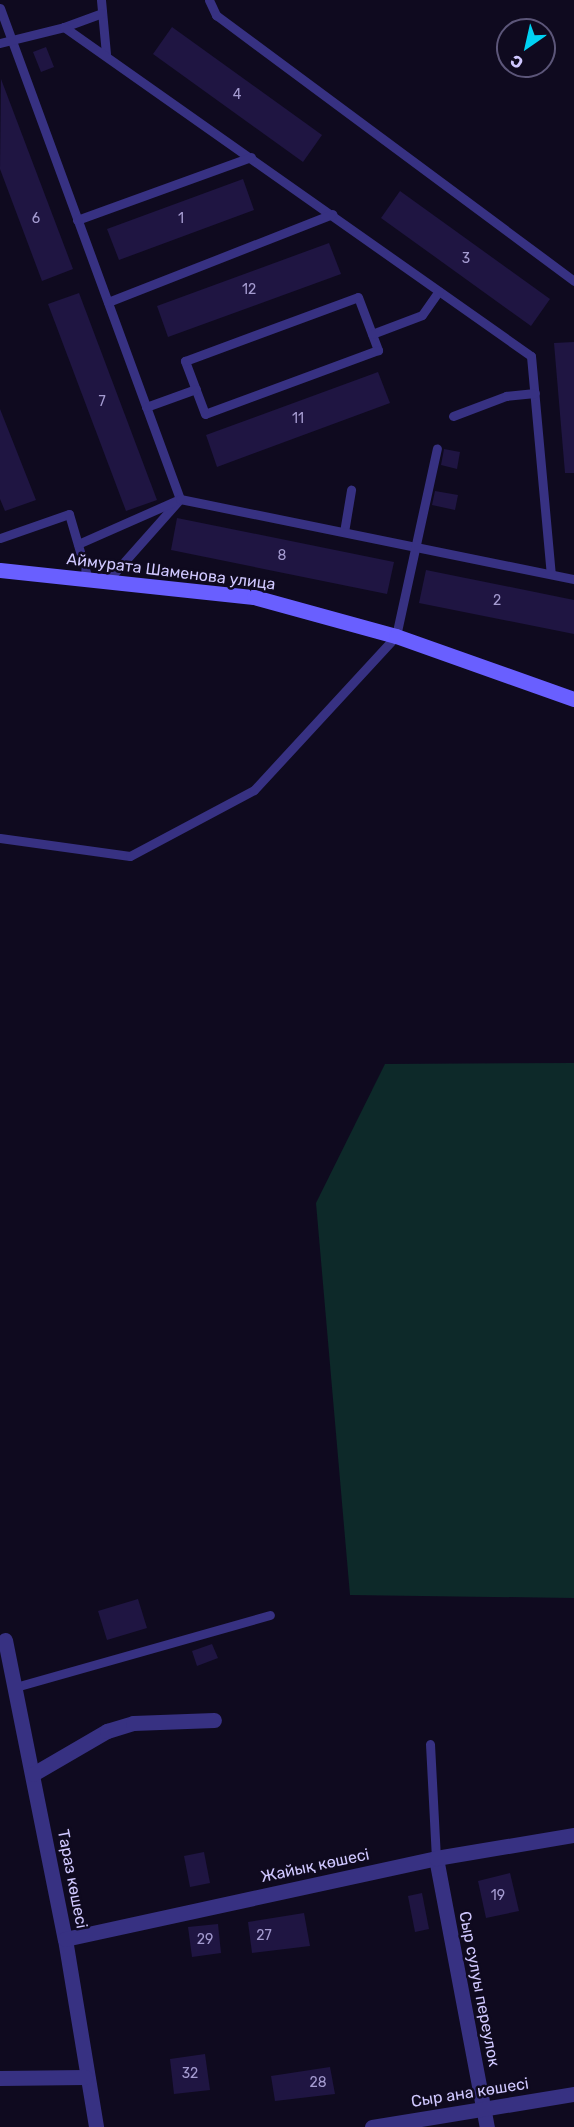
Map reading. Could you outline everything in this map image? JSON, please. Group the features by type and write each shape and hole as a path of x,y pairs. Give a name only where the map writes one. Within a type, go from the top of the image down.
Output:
{"street":[{"name":"Аймурата Шаменова улица","path":"0,570 254,597 396,636 574,699"},
{"name":"Тараз көшесі","path":"5,1640 12,1688 33,1774 65,1939 85,2077 96,2127"},
{"path":"33,1774 107,1731 133,1723 214,1720"},
{"name":"Жайық көшесі","path":"65,1939 436,1858 574,1835"},
{"name":"Сыр сулуы переулок","path":"436,1858 487,2127"},
{"path":"0,2078 85,2077"},
{"name":"Сыр ана көшесі","path":"372,2127 574,2094"}],"lane":[{"path":"101,0 106,54"},
{"path":"209,0 216,15 574,281"},
{"path":"0,11 180,499"},
{"path":"0,43 64,27 102,13"},
{"path":"64,27 106,54 531,356 551,574"},
{"path":"77,220 251,157"},
{"path":"108,302 332,214"},
{"path":"372,333 422,315 439,291"},
{"path":"358,297 378,350 205,414 196,388 185,361 358,297"},
{"path":"146,407 196,388"},
{"path":"453,416 506,396 535,393"},
{"path":"0,838 130,856 254,790 396,636 437,448"},
{"path":"344,532 351,490"},
{"path":"108,580 180,499"},
{"path":"78,544 180,499 574,579"},
{"path":"0,538 69,514 88,579"},
{"path":"12,1688 270,1615"},
{"path":"430,1744 436,1858"}],"green space":[{"path":"574,1063 574,1598 350,1595 316,1203 385,1064"}],"building":[{"path":"172,27 322,135 303,162 153,54"},
{"path":"46,47 54,67 41,72 33,52"},
{"path":"1,79 73,269 42,281 0,169"},
{"path":"243,179 254,210 119,260 107,229"},
{"path":"400,191 550,299 531,326 381,218"},
{"path":"329,243 341,274 168,337 157,306"},
{"path":"79,293 157,500 126,511 48,304"},
{"path":"574,342 574,473 565,473 554,343"},
{"path":"378,372 390,403 217,467 206,435"},
{"path":"0,409 36,500 5,511 0,499"},
{"path":"444,449 460,452 457,469 441,465"},
{"path":"435,491 458,495 455,510 432,505"},
{"path":"177,518 394,562 387,594 171,550"},
{"path":"426,570 574,600 574,634 419,603"},
{"path":"138,1599 147,1628 107,1640 98,1611"},
{"path":"212,1644 218,1658 197,1666 192,1651"},
{"path":"204,1852 210,1883 190,1887 184,1856"},
{"path":"510,1873 519,1911 486,1918 478,1881"},
{"path":"422,1893 429,1929 415,1932 408,1896"},
{"path":"304,1913 310,1946 252,1953 248,1922"},
{"path":"218,1924 221,1953 192,1957 188,1927"},
{"path":"205,2054 210,2090 174,2094 170,2059"},
{"path":"330,2067 335,2094 275,2101 271,2076"}]}
